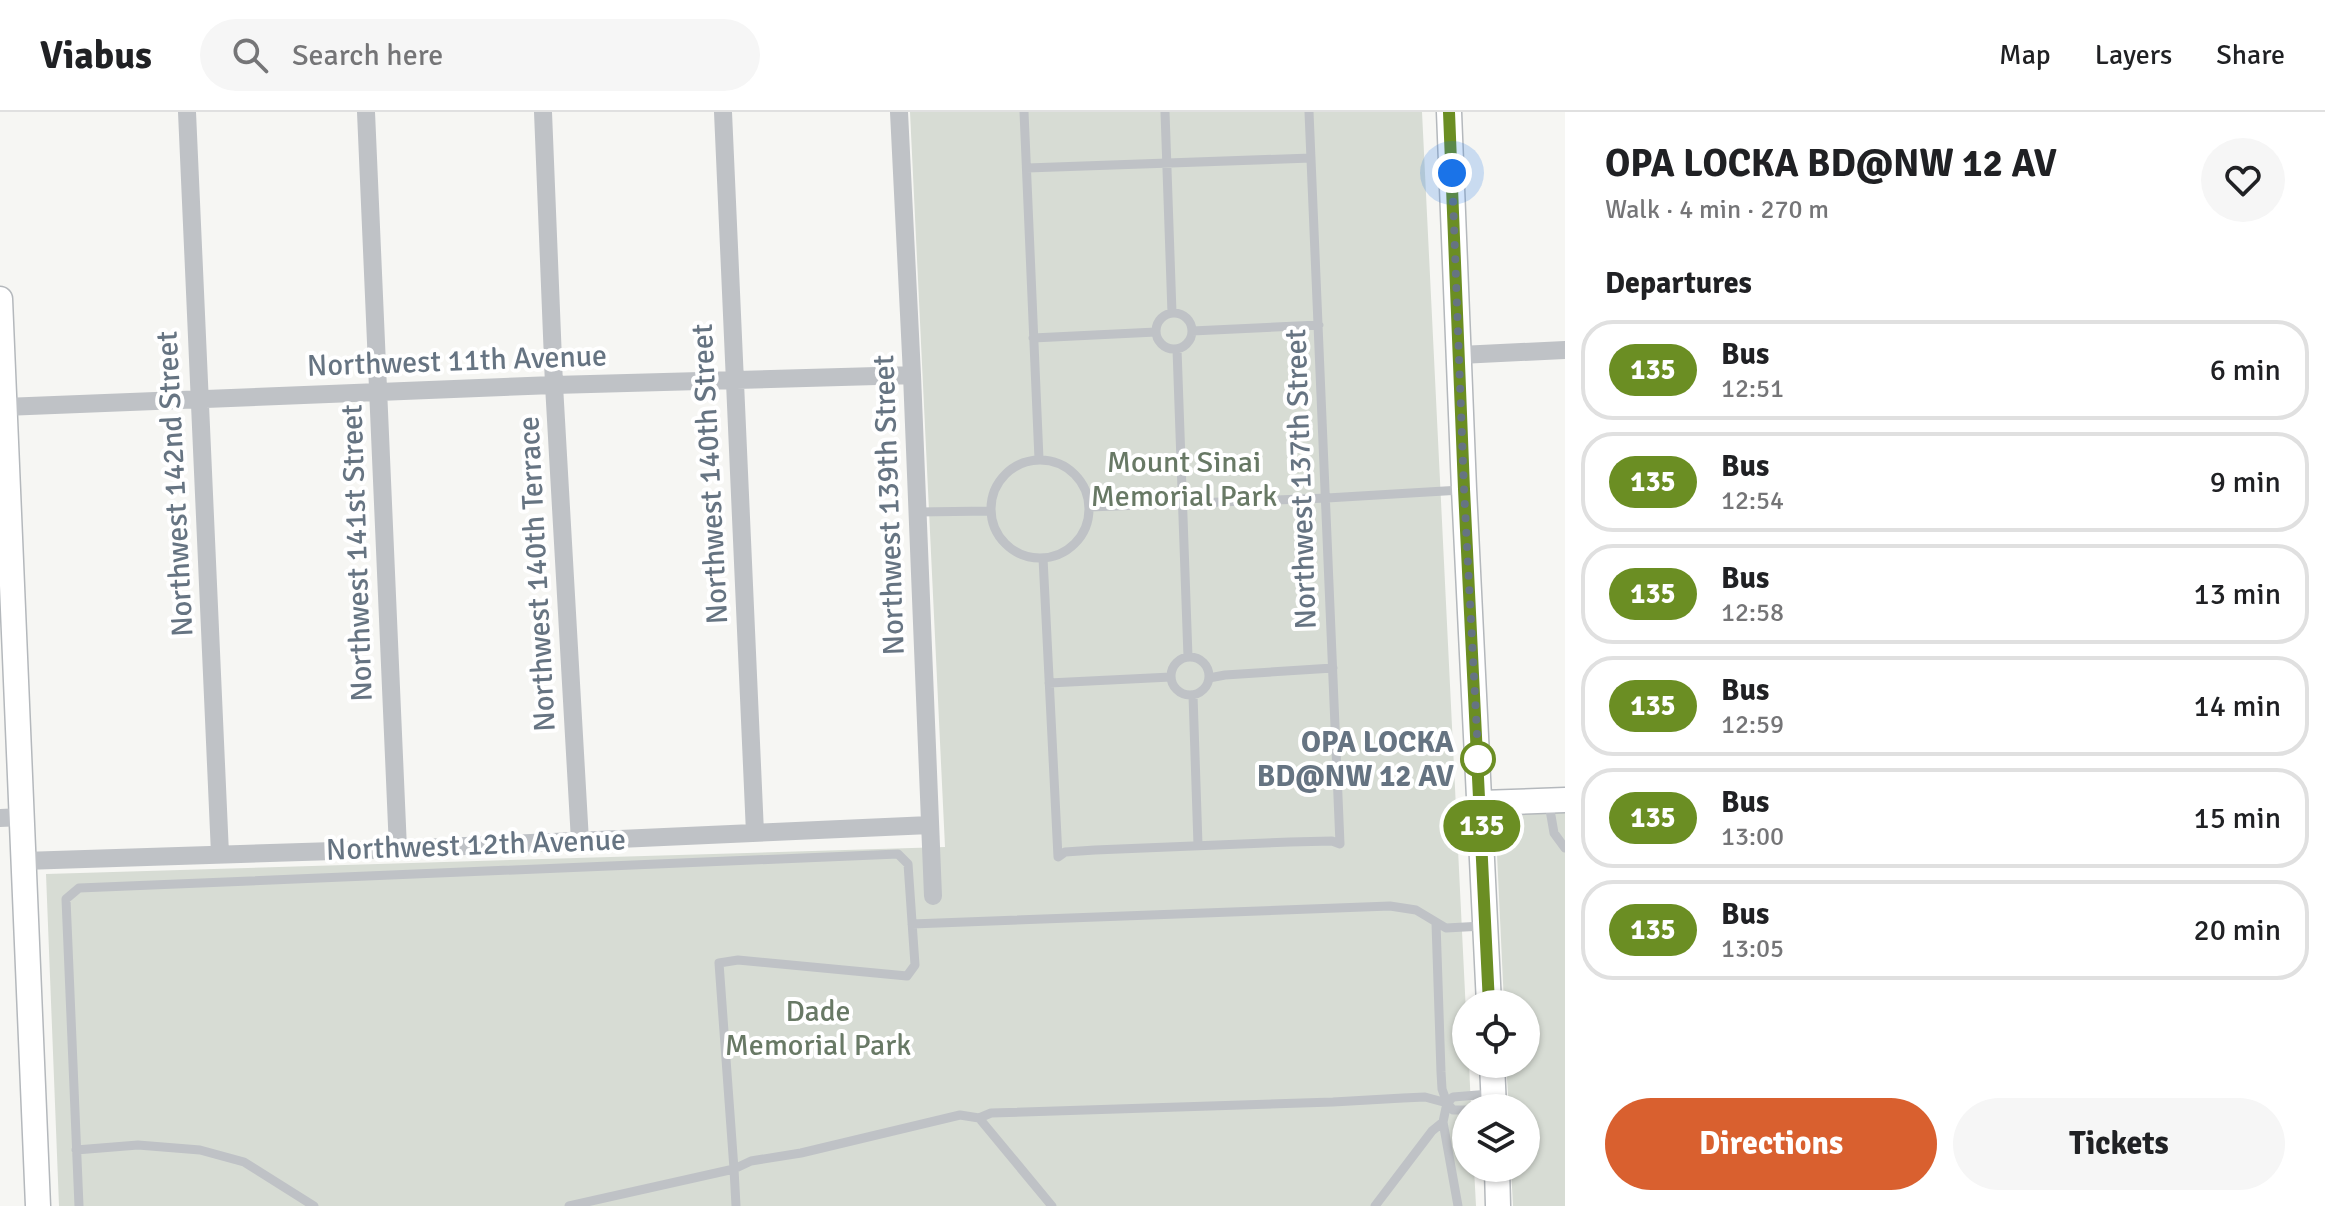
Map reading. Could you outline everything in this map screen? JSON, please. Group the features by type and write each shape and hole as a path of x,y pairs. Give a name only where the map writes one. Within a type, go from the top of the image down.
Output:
{"street":[{"name":"Northwest 142nd Street","path":"187,112 220,854"},
{"name":"Northwest 141st Street","path":"366,112 398,849"},
{"name":"Northwest 140th Terrace","path":"543,112 554,385 580,841"},
{"name":"Northwest 140th Street","path":"723,112 755,833"},
{"name":"Northwest 139th Street","path":"899,112 933,896"},
{"path":"1449,112 1488,990"},
{"path":"0,299 11,818 23,861 38,1206"},
{"path":"1460,355 1565,350"},
{"name":"Northwest 11th Avenue","path":"4,407 554,385 912,375"},
{"path":"1481,803 1557,800"},
{"name":"Northwest 12th Avenue","path":"23,861 398,849 930,825"},
{"path":"1497,1182 1498,1206"}],"lane":[{"path":"1024,112 1039,459"},
{"path":"1165,112 1172,313"},
{"name":"Northwest 137th Street","path":"1198,845 1318,841 1340,844 1309,112"},
{"path":"1027,168 1311,158"},
{"path":"1172,313 1189,320 1192,331 1188,343 1177,349 1166,347 1157,338 1156,332 1160,319 1172,313"},
{"path":"1192,331 1319,325"},
{"path":"1033,338 1156,332"},
{"path":"1177,349 1188,657"},
{"path":"1039,459 1057,463 1074,473 1085,489 1089,507 1086,526 1076,542 1061,553 1043,558 1024,556 1007,546 996,530 991,511 994,492 1004,475 1020,464 1039,459"},
{"path":"1089,507 1327,498 1464,489"},
{"path":"917,512 991,511"},
{"path":"1043,558 1058,857 1065,852 1198,845 1193,695"},
{"path":"1188,657 1202,660 1209,678 1204,689 1193,695 1176,689 1171,677 1175,664 1188,657"},
{"path":"1209,678 1333,668"},
{"path":"1049,683 1171,677"},
{"path":"1557,800 1554,833 1565,848"},
{"path":"79,1206 66,899 79,888 898,854 908,864 915,965 907,976 738,960 719,963 736,1206"},
{"path":"912,924 1390,906 1416,910 1446,928 1486,925"},
{"path":"1436,923 1442,1089 1452,1109"},
{"path":"569,1206 734,1169 751,1161 801,1153 960,1115 979,1118 1004,1112 1425,1097 1447,1103"},
{"path":"1452,1098 1447,1103 1443,1122 1458,1206"},
{"path":"979,1118 1052,1206"},
{"path":"1375,1206 1432,1131 1443,1122"},
{"path":"76,1150 138,1145 200,1150 244,1162 314,1206"}],"green space":[{"path":"910,112 1422,112 1465,990 1452,990 1452,1078 1470,1078 1470,1094 1452,1094 1452,1182 1475,1182 1476,1206 59,1206 46,874 945,847"},
{"path":"1565,809 1565,1206 1513,1206 1512,1182 1540,1182 1540,1094 1508,1094 1507,1078 1540,1078 1540,990 1503,990 1495,811"}],"bus line":[{"name":"135","path":"1449,112 1488,990"}],"place":[{"name":"OPA LOCKA BD@NW 12 AV","path":"1478,759"}],"route":[{"path":"1452,173 1479,771 1478,759"}],"park label":[{"name":"Mount Sinai Memorial Park","path":"1184,479"},
{"name":"Dade Memorial Park","path":"818,1028"}]}
